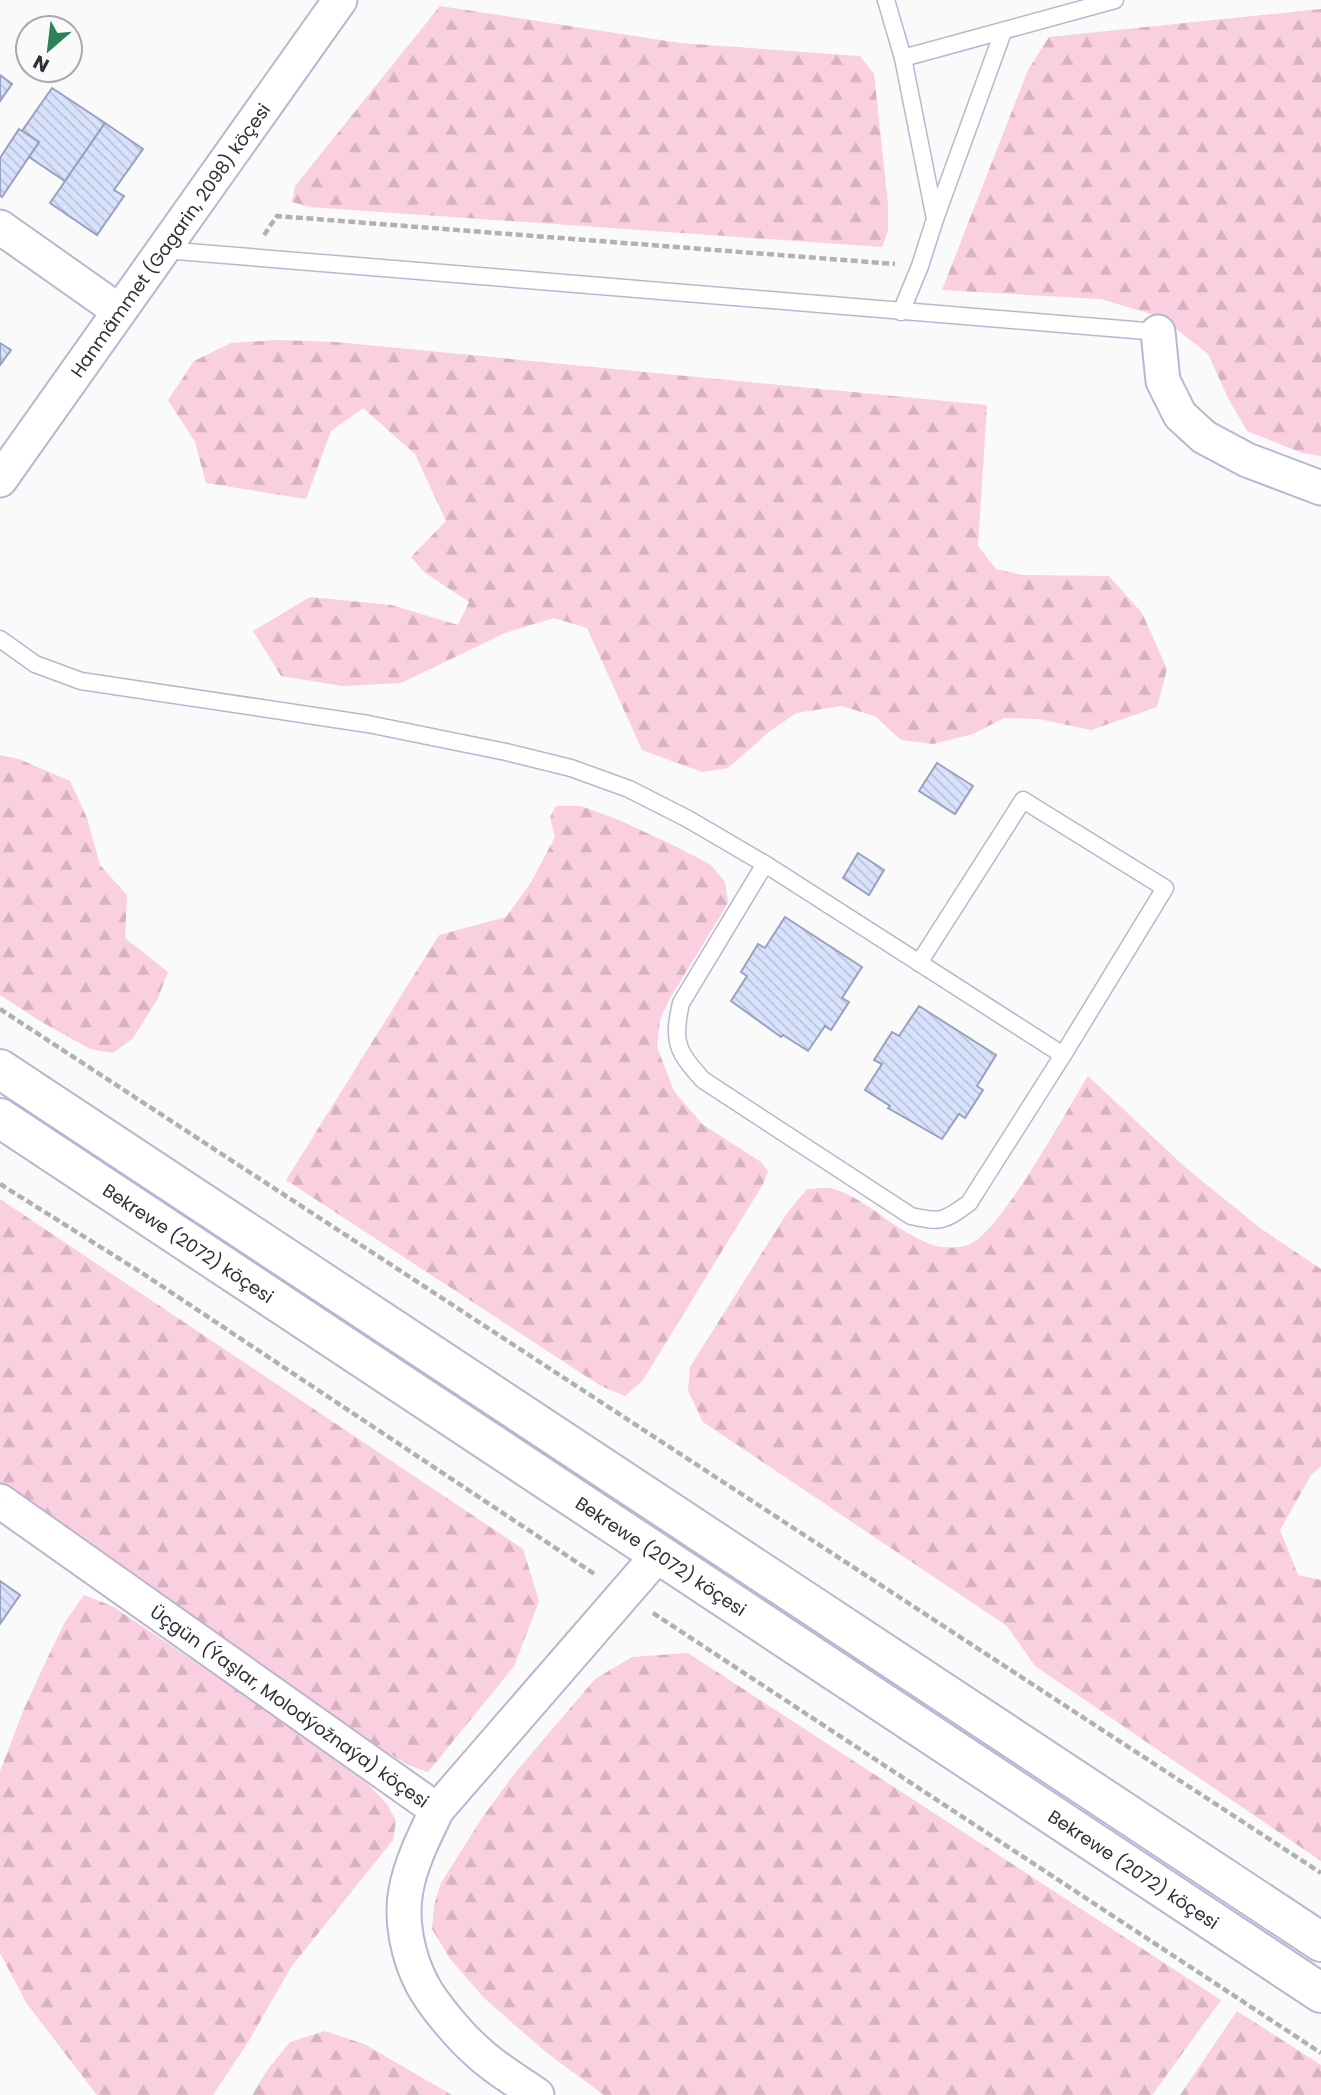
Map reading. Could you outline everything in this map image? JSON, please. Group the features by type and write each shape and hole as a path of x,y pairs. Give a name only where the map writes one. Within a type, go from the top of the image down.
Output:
{"main road":[{"path":"0,1069 1321,1942"},
{"name":"Bekrewe (2072) köçesi","path":"0,1118 1321,1993"}],"street":[{"name":"Hanmämmet (Gagarin, 2098) köçesi","path":"0,480 340,0"},
{"path":"0,227 120,311"},
{"path":"1158,332 1163,381 1180,415 1204,436 1247,460 1321,488"},
{"name":"Üçgün (Ýaşlar, Molodýožnaýa) köçesi","path":"0,1501 437,1810 418,1852 405,1891 404,1926 412,1957 422,1984 480,2054 537,2095"},
{"path":"437,1810 658,1555"}],"lane":[{"path":"886,0 903,58 935,219"},
{"path":"903,58 1115,0"},
{"path":"901,312 920,266 1003,32"},
{"path":"164,250 1158,332"},
{"path":"0,639 35,664 81,681 368,724 571,768 629,789 688,819 765,864 1063,1055"},
{"path":"765,864 681,1003 675,1029 682,1056 703,1080 911,1216 933,1221 949,1217 969,1203 1165,888 1023,800 919,963"}],"path":[{"path":"249,257 278,216 920,266"},
{"path":"0,1009 1321,1873"},
{"path":"0,1184 165,1288 1321,2053"}],"green space":[{"path":"440,6 680,43 860,56 874,74 888,204 888,230 882,247 310,207 292,202 295,186"},
{"path":"1321,9 1321,456 1302,453 1247,431 1208,354 1161,317 1101,299 942,290 1028,70 1049,37"},
{"path":"276,340 336,342 987,405 978,546 996,569 1022,575 1109,576 1142,613 1167,669 1157,707 1091,730 1039,719 1004,718 973,734 933,744 901,740 875,716 841,706 796,713 770,731 728,768 702,772 642,750 587,628 554,618 505,633 401,683 343,686 281,676 253,631 310,597 391,605 458,625 469,602 424,572 411,557 446,521 415,454 363,408 331,431 306,499 206,483 195,442 168,400 194,361 231,343"},
{"path":"0,755 19,759 70,781 87,818 100,865 127,895 125,938 168,972 157,1000 133,1038 113,1053 90,1049 0,995"},
{"path":"556,806 581,806 619,820 711,865 725,882 728,903 669,1000 660,1020 657,1047 674,1091 702,1124 761,1162 768,1171 763,1184 643,1380 625,1396 601,1386 286,1180 439,935 506,917 530,884 555,837 550,817"},
{"path":"1088,1076 1185,1167 1260,1228 1321,1269 1321,1466 1311,1475 1280,1530 1298,1575 1321,1580 1321,1861 1035,1666 1007,1626 703,1422 688,1391 690,1367 787,1213 807,1189 828,1188 843,1192 906,1232 939,1247 968,1245 997,1219 1014,1196"},
{"path":"0,1199 523,1549 539,1601 514,1666 428,1772 408,1765 319,1709 0,1487"},
{"path":"84,1595 112,1606 277,1717 370,1786 387,1804 396,1821 393,1840 291,1967 248,2042 213,2095 97,2095 27,2004 0,1953 0,1771 46,1661 65,1622"},
{"path":"688,1653 1221,2000 1152,2095 604,2095 547,2053 484,1998 451,1960 432,1929 434,1905 441,1883 482,1818 515,1773 595,1679 632,1657"},
{"path":"1237,2011 1321,2065 1321,2095 1180,2095"},
{"path":"325,2031 364,2044 452,2095 252,2095 268,2069 290,2042"}],"building":[{"path":"0,75 12,84 0,101"},
{"path":"52,88 105,123 65,181 29,157 39,142 22,131"},
{"path":"105,123 143,149 114,190 124,196 97,235 50,203"},
{"path":"19,129 39,142 2,197 0,158"},
{"path":"0,343 11,350 0,365"},
{"path":"937,763 973,786 955,814 919,791"},
{"path":"858,853 884,870 869,895 843,878"},
{"path":"785,917 862,967 842,998 849,1002 831,1030 825,1026 808,1051 783,1035 781,1037 731,1001 747,976 741,972 758,944 765,948"},
{"path":"919,1006 996,1055 977,1086 983,1090 965,1118 959,1114 942,1139 888,1108 890,1106 865,1090 882,1064 874,1060 892,1032 899,1036"},
{"path":"0,1581 20,1595 0,1624"}]}
